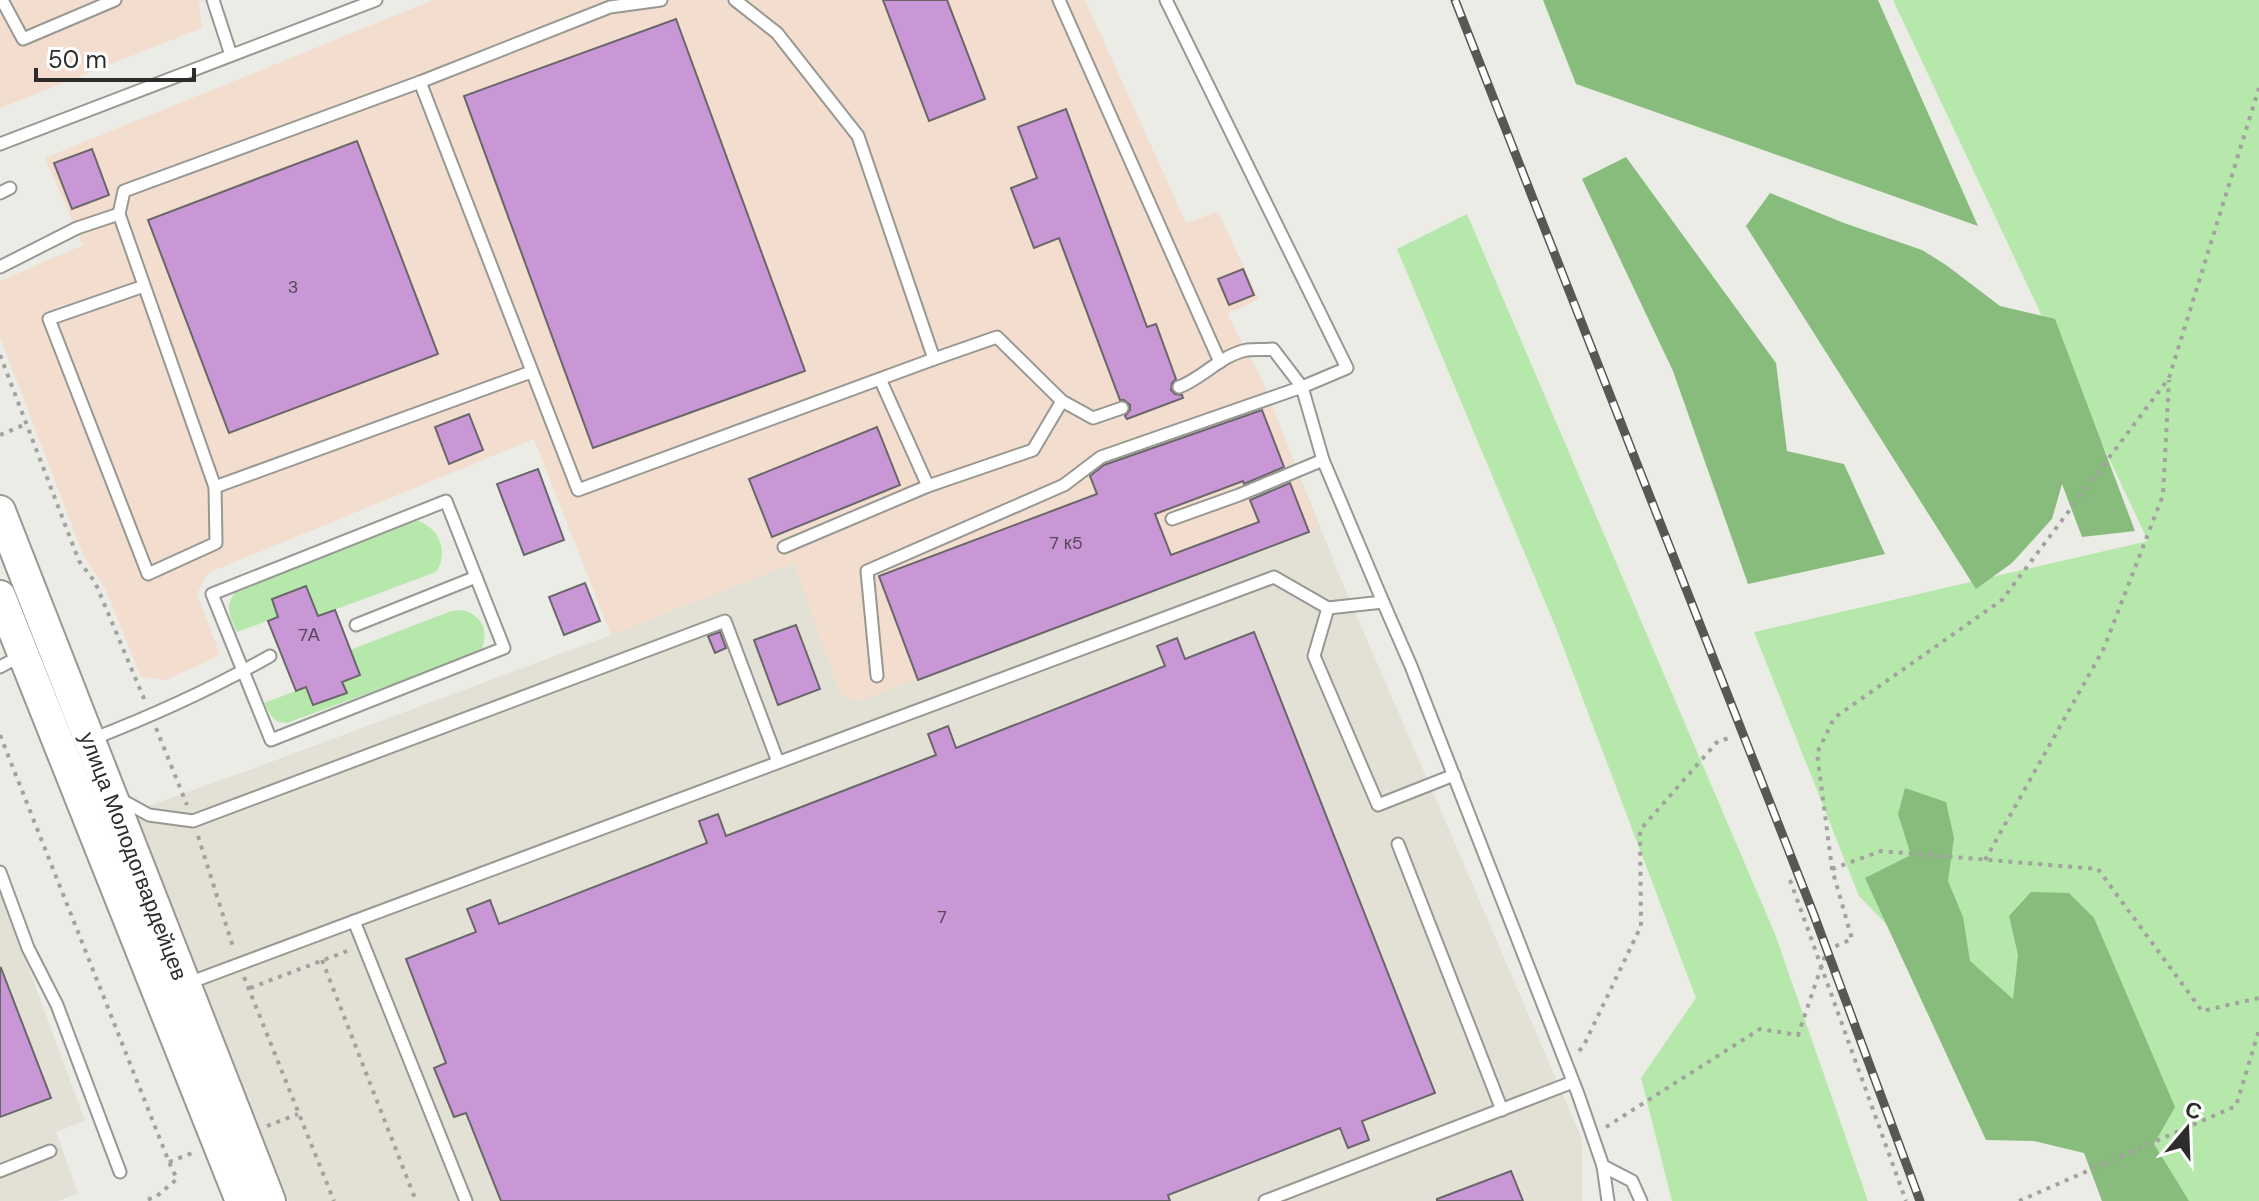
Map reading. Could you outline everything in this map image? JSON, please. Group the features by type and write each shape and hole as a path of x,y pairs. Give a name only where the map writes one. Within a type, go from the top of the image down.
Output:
{"main road":[{"name":"улица Молодогвардейцев","path":"0,511 270,1201"},
{"name":"улица Молодогвардейцев","path":"0,596 11,661 241,1201"},
{"path":"11,661 51,643"}],"lane":[{"path":"2,0 23,39 115,0"},
{"path":"213,0 231,55"},
{"path":"0,144 376,0"},
{"path":"144,286 49,319 148,574 216,543 215,487 119,214 124,191 420,82 610,7 661,0"},
{"path":"735,0 777,33 858,136 934,359"},
{"path":"1059,0 1220,362"},
{"path":"877,676 867,571 1064,485 1101,457 1302,387 1347,368 1166,0"},
{"path":"420,82 578,490 997,337 1062,401 1093,418 1122,408"},
{"path":"0,267 77,228 119,214"},
{"path":"1179,387 1246,350 1273,349 1302,387 1323,460 1411,666 1567,1065 1603,1166 1608,1201"},
{"path":"215,487 531,372"},
{"path":"880,379 928,486"},
{"path":"784,547 928,486 1033,450 1062,401"},
{"path":"1172,519 1323,460"},
{"path":"446,501 504,648 271,740 243,671 212,594 446,501"},
{"path":"356,625 476,577"},
{"path":"184,984 1274,577 1328,608 1383,602"},
{"path":"1328,608 1314,656 1378,805 1454,775"},
{"path":"110,794 149,815 193,821 725,621 778,762"},
{"path":"89,741 151,716 270,656"},
{"path":"1398,844 1502,1110"},
{"path":"0,872 28,948 57,1005 120,1172"},
{"path":"354,921 466,1201"},
{"path":"1265,1201 1573,1082"},
{"path":"0,1171 50,1151"},
{"path":"1603,1166 1632,1181 1641,1201"}],"path":[{"path":"1985,860 2104,648 2163,495 2169,378 2259,88"},
{"path":"0,355 79,561 95,582 193,821 239,964 334,1201"},
{"path":"1592,1135 1760,1029 1798,1035 1827,950 1852,939 1832,869 1817,753 1834,718 2002,600 2169,378"},
{"path":"0,435 26,424"},
{"path":"0,735 177,1179 157,1199 144,1201"},
{"path":"1567,1065 1584,1045 1641,926 1640,830 1718,741 1733,737"},
{"path":"1832,869 1881,851 2098,869 2202,1011 2259,998"},
{"path":"1790,880 1906,1201"},
{"path":"249,989 363,944"},
{"path":"322,960 416,1201"},
{"path":"2019,1201 2236,1106 2259,1030"}],"shaded area":[{"path":"0,0 206,0 199,2 202,28 0,108"},
{"path":"433,0 1085,0 1186,223 1218,212 1259,299 1227,314 1261,378 1319,528 857,702 840,694 794,563 611,635 534,439 208,573 197,594 220,655 166,680 141,677 105,588 84,557 0,337 0,281 83,245 45,158"},
{"path":"1261,378 1338,572 1582,1139 1582,1201 289,1201 129,813 611,635"},
{"path":"0,890 85,1121 56,1132 78,1193 58,1201 0,1201"}],"green space":[{"path":"1543,0 1878,0 1978,226 1576,84"},
{"path":"1893,0 2259,0 2259,1201 2154,1201 1859,896 1754,632 2148,541"},
{"path":"1626,157 1776,363 1787,451 1844,464 1885,554 1748,584 1673,371 1582,179"},
{"path":"1770,193 1922,250 2000,306 2055,319 2135,531 2082,537 2062,484 2052,519 2012,563 1976,589 1746,226"},
{"path":"1467,214 1775,934 1868,1201 1672,1201 1641,1078 1696,998 1556,628 1397,249"},
{"path":"419,521 432,530 440,542 442,557 436,572 318,616 306,586 272,599 278,617 237,632 229,611 230,601 237,590 409,522"},
{"path":"463,610 475,616 484,630 482,649 475,654 287,723 278,722 272,717 264,703 306,687 314,705 346,693 342,682 350,650 451,611"},
{"path":"1905,788 1946,802 1954,838 1948,881 1963,917 1970,961 2013,999 2018,955 2009,916 2031,892 2069,893 2094,918 2175,1107 2154,1144 2189,1201 2102,1201 2084,1153 2034,1141 1986,1140 1865,878 1911,855 1898,814"}],"building":[{"path":"883,0 947,0 985,99 929,121"},
{"path":"676,19 805,371 593,448 464,96"},
{"path":"1066,109 1147,327 1156,324 1176,379 1171,390 1183,398 1127,419 1125,416 1130,405 1120,400 1059,238 1034,248 1011,188 1037,178 1018,127"},
{"path":"357,141 438,354 229,433 148,220"},
{"path":"92,149 109,195 72,209 54,163"},
{"path":"1243,269 1254,295 1229,305 1218,279"},
{"path":"1262,410 1284,467 1155,514 1171,555 1259,522 1250,500 1290,483 1309,532 918,680 879,576 1097,494 1090,476 1104,465"},
{"path":"469,414 483,450 449,464 435,427"},
{"path":"877,427 900,485 772,537 749,479"},
{"path":"538,469 564,540 524,555 497,484"},
{"path":"585,583 600,621 564,635 549,597"},
{"path":"306,586 318,616 335,610 360,675 342,682 347,693 313,705 306,687 296,691 268,621 278,617 272,599"},
{"path":"796,625 820,689 778,705 754,640"},
{"path":"720,632 726,648 715,653 708,636"},
{"path":"1254,632 1435,1093 1362,1121 1369,1140 1348,1148 1340,1128 1168,1195 1170,1201 501,1201 466,1113 454,1117 434,1068 446,1063 406,959 476,932 467,909 490,900 499,924 707,843 699,821 718,814 726,836 936,755 928,734 948,726 956,748 1165,666 1157,646 1177,638 1185,659"},
{"path":"0,969 51,1098 0,1117"},
{"path":"1511,1171 1523,1201 1437,1201 1437,1199"}],"railway":[{"path":"1455,0 1814,915 1920,1201"}]}
